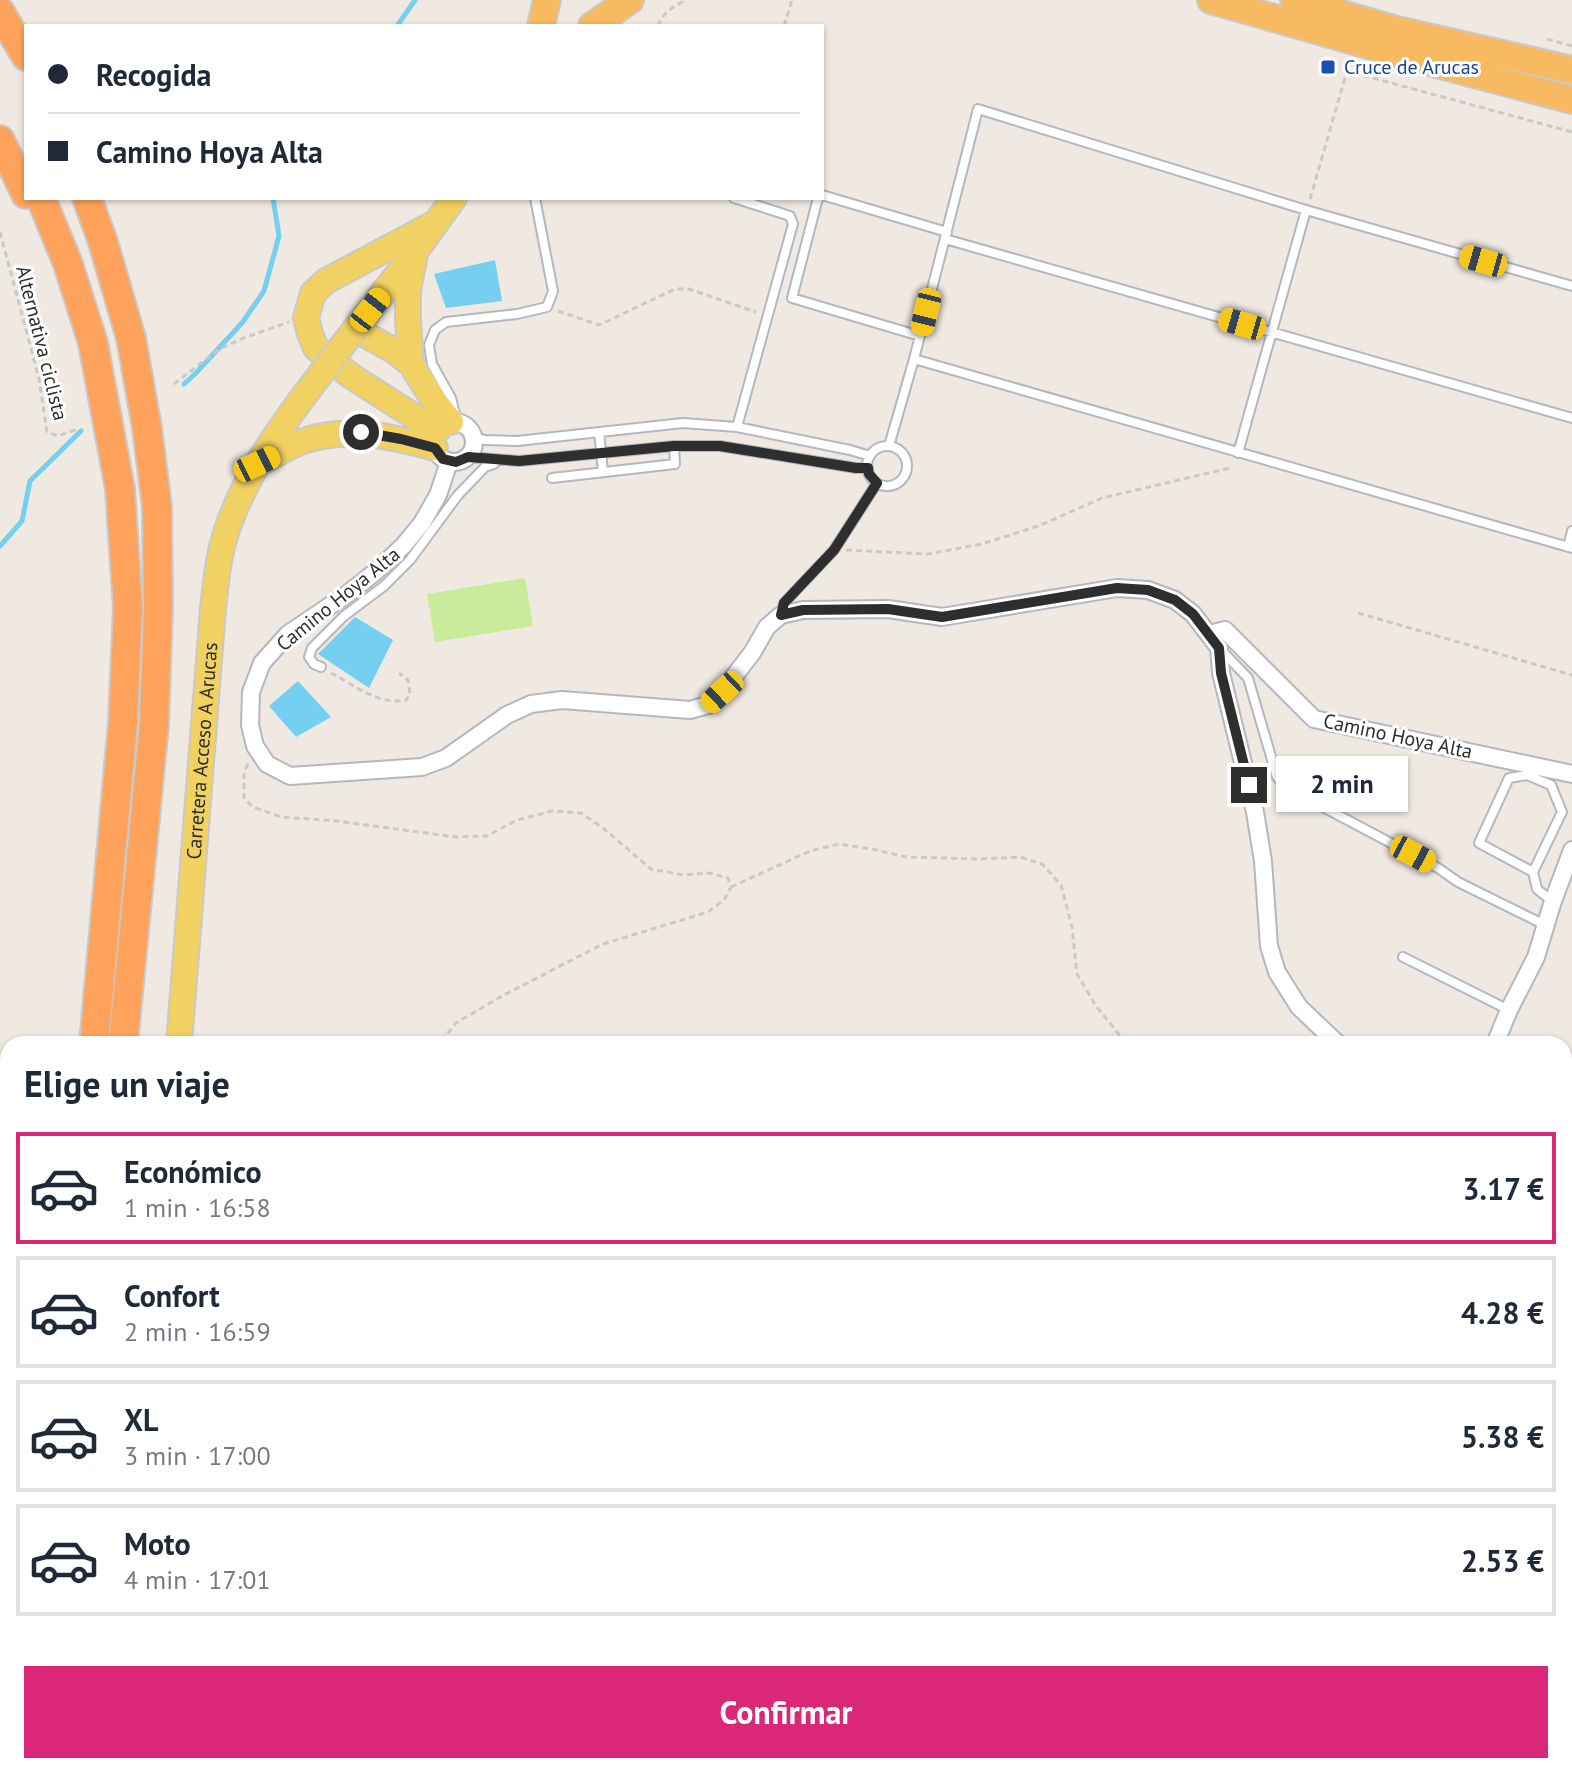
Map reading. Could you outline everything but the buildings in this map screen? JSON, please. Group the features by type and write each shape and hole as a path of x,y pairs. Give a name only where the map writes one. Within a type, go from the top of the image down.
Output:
{"highway":[{"path":"541,24 547,0"},
{"path":"595,24 630,0"},
{"path":"1211,0 1572,100"},
{"path":"1294,0 1393,29 1572,70"},
{"path":"0,12 24,53"},
{"path":"0,114 7,149 24,189"},
{"path":"29,200 65,296 120,489"},
{"path":"42,200 68,264 93,343 120,489 128,608 117,792 95,1036"},
{"path":"88,200 131,338 157,507 154,725 124,1036"}],"main road":[{"path":"586,24 603,0"},
{"name":"Carretera Acceso A Arucas","path":"180,1036 213,609 219,560 227,531 257,464 275,435 452,200"},
{"path":"435,223 326,281 313,293 306,318 316,348 351,376 446,437"},
{"path":"411,364 408,291 415,252"},
{"path":"355,329 411,364 435,402 446,437"},
{"path":"257,464 303,441 338,433 361,432 401,439 446,437"}],"street":[{"path":"468,428 473,436 474,447 462,461 446,437 468,428"},
{"name":"Camino Hoya Alta","path":"255,746 250,725 251,692 262,663 288,634 375,572 422,523 438,495 446,437"},
{"name":"Camino Hoya Alta","path":"781,615 803,610 888,609 942,617 1117,588 1148,590 1175,600 1193,614 1214,641 1225,630 1314,719 1572,774"},
{"path":"255,746 267,764 290,776 422,767 446,758 507,715 531,704 562,700 690,710 708,705 722,692 752,653 767,627 781,615"},
{"path":"1214,641 1255,812 1263,861 1269,946 1277,972 1299,1007 1330,1036"},
{"path":"1498,1036 1536,957 1572,850"}],"lane":[{"path":"889,446 978,109 1306,210 1572,286"},
{"path":"824,197 1272,333 1572,418"},
{"path":"446,437 451,398 432,364 429,345 435,330 446,322 517,314 547,307 553,291 535,200"},
{"path":"737,427 793,224 790,216 740,200"},
{"path":"819,200 792,298 920,336"},
{"path":"1238,453 1306,210"},
{"path":"914,359 1570,548 1572,531"},
{"path":"473,436 484,440 517,441 683,423 737,427 870,456"},
{"path":"599,432 603,472"},
{"path":"468,457 519,461 674,446 720,446 868,468"},
{"path":"552,478 675,464 674,446"},
{"path":"889,446 900,450 907,461 902,480 890,486 877,483 868,468 870,456 878,448 889,446"},
{"path":"321,667 309,657 312,648 344,616 384,586 410,560 458,495 497,459"},
{"path":"781,615 784,603 834,550 877,483"},
{"path":"1214,641 1248,678 1277,777 1287,788 1438,868 1458,882 1545,925"},
{"path":"1533,872 1479,843 1509,778 1527,775 1551,785 1562,812 1533,872 1537,889 1553,901"},
{"path":"1403,957 1509,1010"}],"path":[{"path":"659,24 661,18 686,0"},
{"path":"785,24 792,0"},
{"path":"1547,39 1572,46"},
{"path":"1306,210 1347,71 1571,132"},
{"name":"Alternativa ciclista","path":"0,232 39,379 47,432 58,436 78,429"},
{"path":"547,307 599,325 675,289 689,289 768,316"},
{"path":"174,384 219,349 269,328 306,318"},
{"path":"834,550 928,554 982,544 1041,525 1102,498 1230,468 1238,453"},
{"path":"1358,613 1572,675"},
{"path":"321,667 380,700 397,702 406,700 410,695 408,680 399,673"},
{"path":"255,746 244,772 244,798 253,807 281,817 456,837 487,836 517,820 552,811 581,813 651,869 683,875 719,875 728,878 731,887"},
{"path":"445,1036 456,1023 603,944 708,912 724,900 731,887 810,851 839,844 906,857 1020,857 1042,864 1061,885 1072,927 1077,974 1096,1006 1120,1036"}],"green space":[{"path":"525,578 533,626 435,642 427,594"}],"water":[{"path":"495,260 502,301 446,308 434,274"},
{"path":"355,617 393,640 369,688 318,654"},
{"path":"298,681 331,717 296,737 269,706"}],"waterway":[{"path":"398,24 415,0"},
{"path":"184,384 242,323 264,291 279,236 273,200"},
{"path":"0,546 22,521 30,481 81,431"}],"place":[{"name":"Cruce de Arucas","path":"1328,67"}],"route":[{"path":"361,432 435,448 449,462 468,457 519,461 674,446 720,446 868,468 877,483 834,550 784,603 781,615 803,610 888,609 942,617 1117,588 1148,590 1175,600 1193,614 1219,648 1221,673 1249,785"}]}
